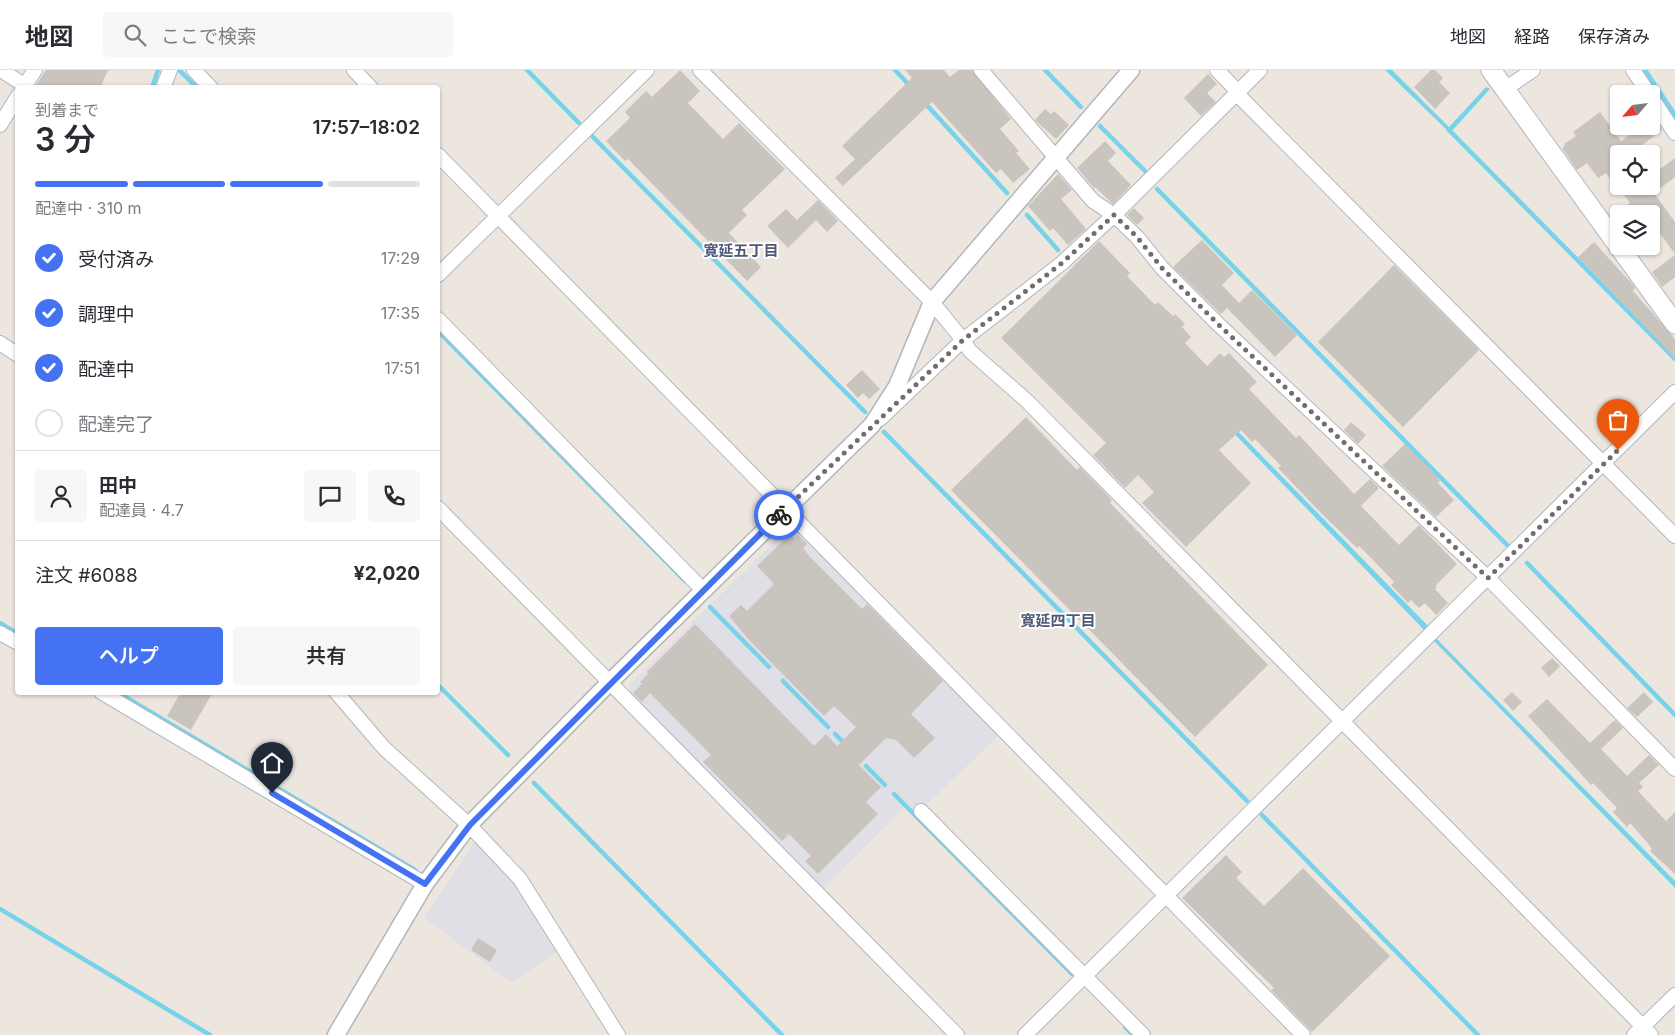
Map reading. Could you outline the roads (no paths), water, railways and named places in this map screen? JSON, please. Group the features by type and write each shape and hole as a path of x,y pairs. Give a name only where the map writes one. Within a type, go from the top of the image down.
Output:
{"main road":[{"path":"1491,70 1675,324"}],"street":[{"path":"1,70 17,85"},
{"path":"25,85 35,70"},
{"path":"164,85 170,70"},
{"path":"194,70 208,85"},
{"path":"354,70 368,85"},
{"path":"440,273 647,70"},
{"path":"700,70 932,302 970,351 1028,401 1342,720 1642,1032 1675,996"},
{"path":"981,70 1093,201 1114,215 1137,237 1162,268 1219,325 1488,578 1675,769"},
{"path":"872,425 897,386 932,302 1131,70"},
{"path":"1217,70 1238,92 1242,99 1675,536"},
{"path":"336,1035 425,884 470,825 609,683 872,425 904,398 963,340 1062,263 1114,215 1260,70"},
{"path":"1505,89 1533,70"},
{"path":"1633,70 1643,85"},
{"path":"0,125 15,101"},
{"path":"1660,110 1675,133"},
{"path":"440,157 1303,1035"},
{"path":"440,321 703,590"},
{"path":"0,343 15,353"},
{"path":"1025,1035 1342,720 1605,464 1675,392"},
{"path":"440,510 957,1035"},
{"path":"0,632 15,641"},
{"path":"106,695 425,884"},
{"path":"339,695 384,748 470,825 520,879 618,1035"},
{"path":"921,810 1143,1035"}],"water":[{"path":"1385,70 1392,70 1449,127 1486,87 1490,89 1450,133"},
{"path":"1073,267 1177,369 1430,628 1426,632"},
{"path":"1434,636 1675,881 1675,888 1432,639"}],"waterway":[{"path":"153,85 158,70"},
{"path":"179,70 194,85"},
{"path":"527,70 579,123"},
{"path":"895,70 910,86"},
{"path":"1045,70 1081,107"},
{"path":"1645,70 1675,115"},
{"path":"925,103 1007,193"},
{"path":"1100,126 1145,171"},
{"path":"1449,130 1675,359"},
{"path":"592,136 865,412"},
{"path":"1157,189 1510,548"},
{"path":"1027,215 1058,250"},
{"path":"440,333 685,581"},
{"path":"884,432 1247,801"},
{"path":"1527,563 1675,715"},
{"path":"710,607 769,667"},
{"path":"0,623 15,632"},
{"path":"783,681 828,727"},
{"path":"440,687 508,755"},
{"path":"122,695 415,870"},
{"path":"835,734 845,744"},
{"path":"866,766 885,785"},
{"path":"534,783 782,1035"},
{"path":"894,794 1072,974"},
{"path":"1262,815 1478,1035"},
{"path":"0,909 210,1035"},
{"path":"1125,1027 1133,1035"}],"district":[{"name":"寛延五丁目","path":"741,251"},
{"name":"寛延四丁目","path":"1058,621"}]}
